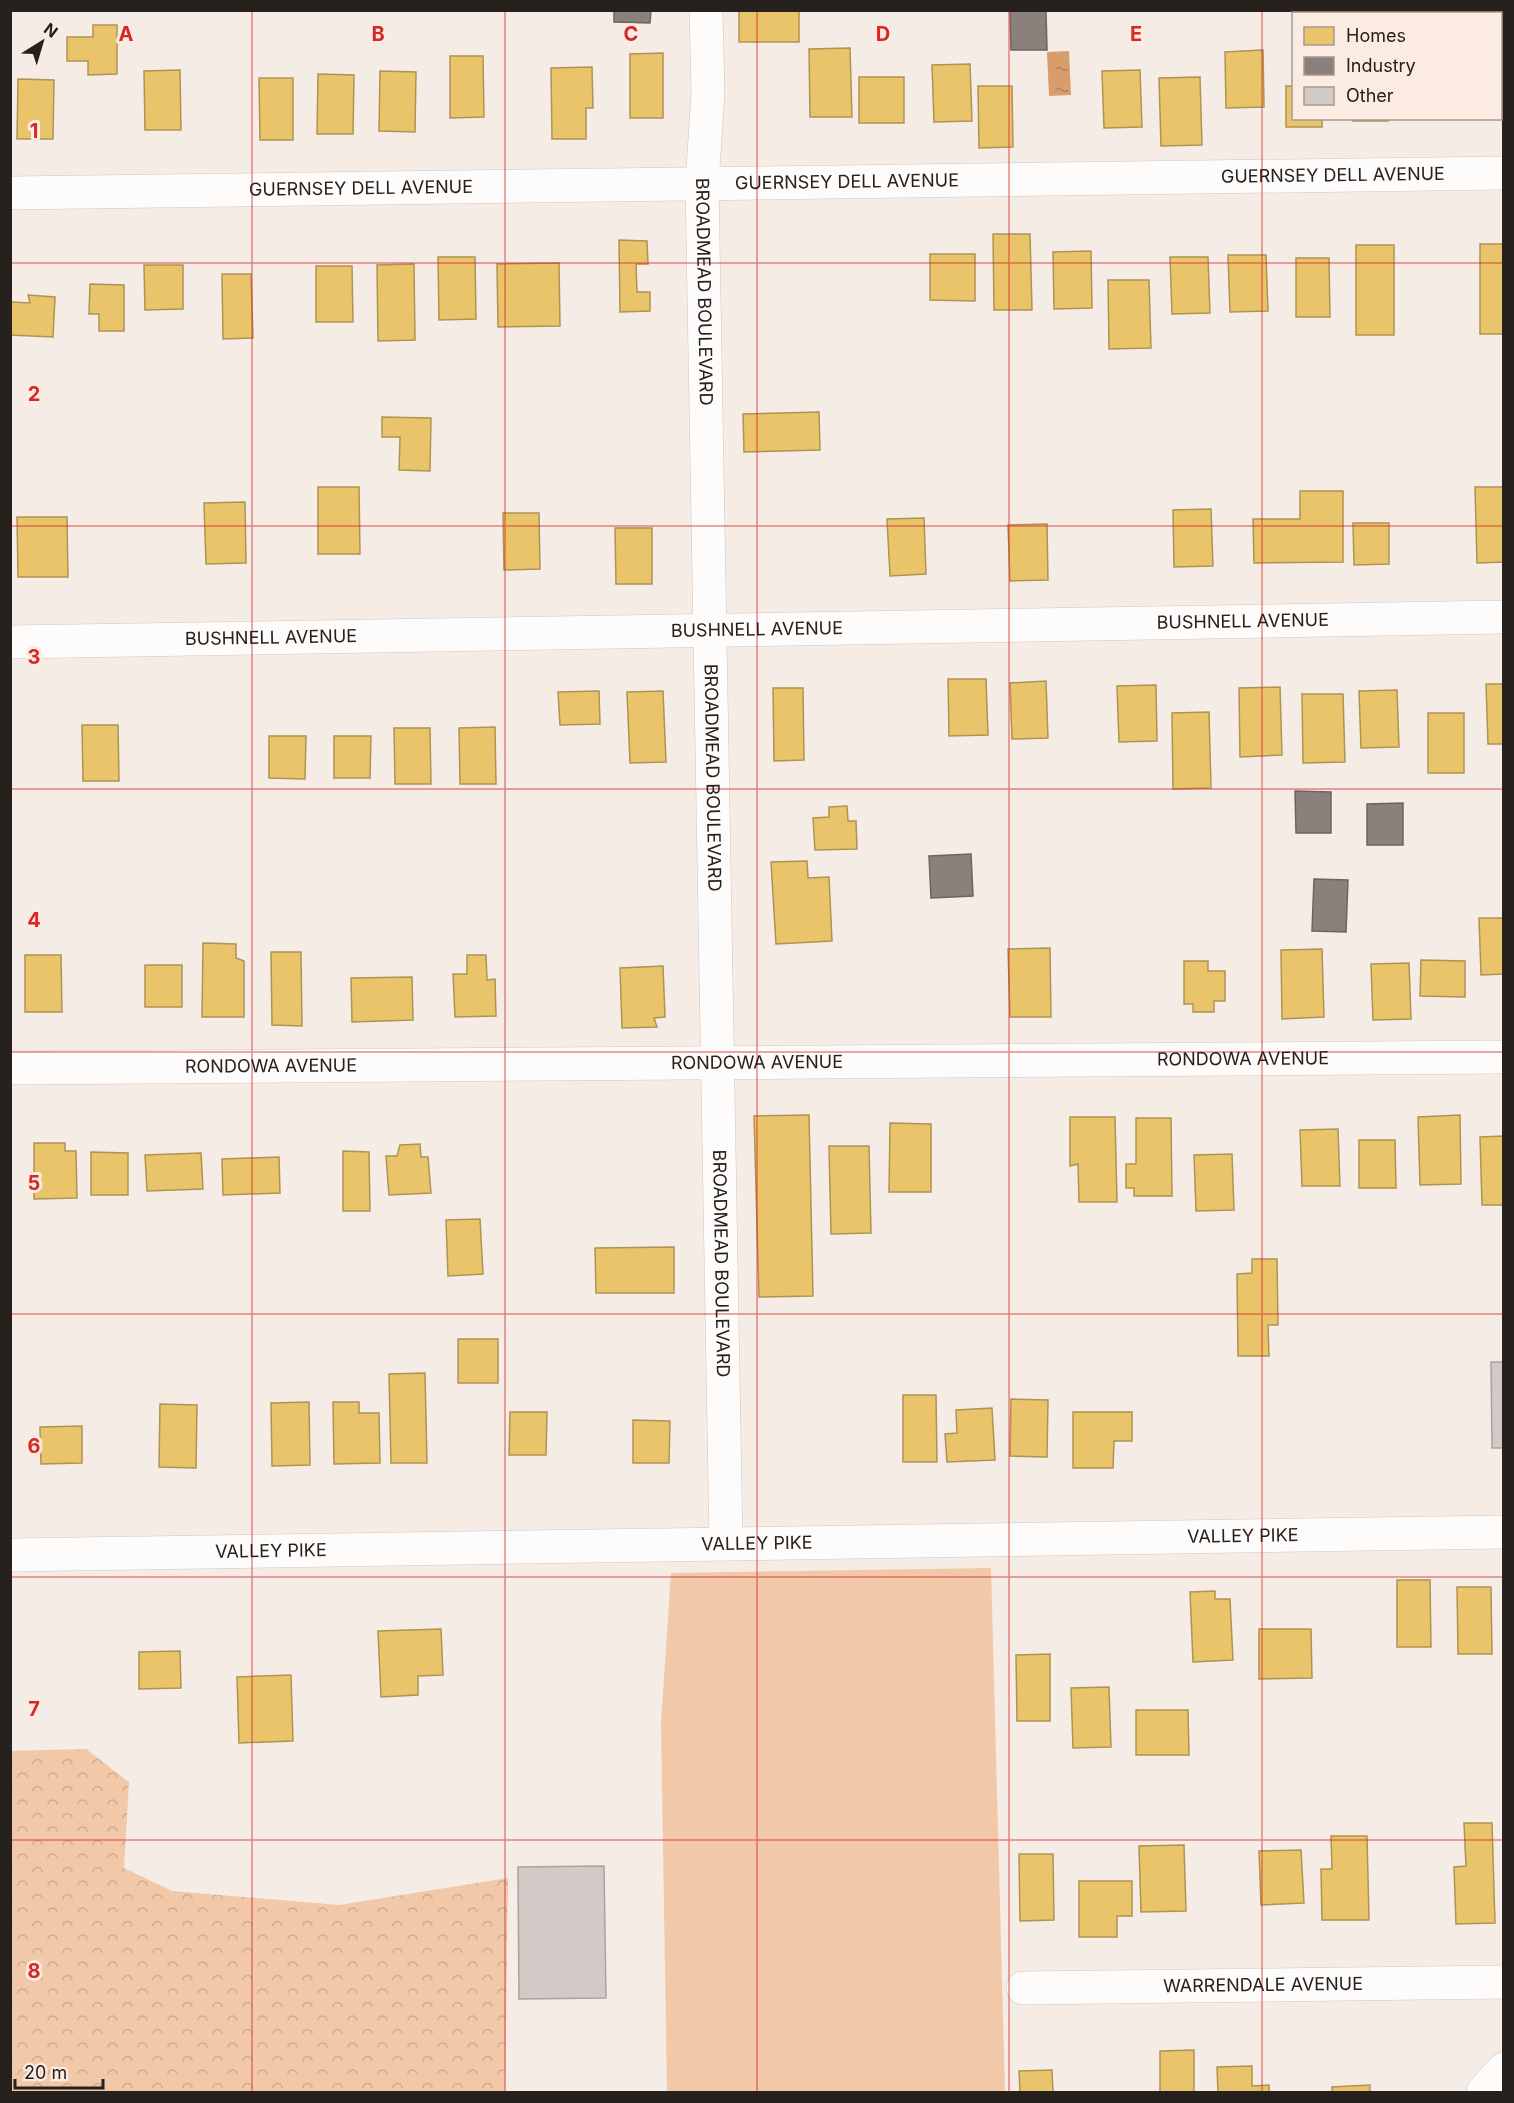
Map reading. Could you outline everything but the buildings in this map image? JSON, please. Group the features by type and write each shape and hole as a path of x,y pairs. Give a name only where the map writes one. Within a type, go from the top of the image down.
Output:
{"street":[{"name":"BROADMEAD BOULEVARD","path":"706,10 708,93 702,183 726,1544"},
{"name":"GUERNSEY DELL AVENUE","path":"10,193 1503,173"},
{"name":"BUSHNELL AVENUE","path":"10,642 1503,617"},
{"name":"RONDOWA AVENUE","path":"10,1068 1503,1056"},
{"name":"VALLEY PIKE","path":"10,1555 1503,1532"},
{"name":"WARRENDALE AVENUE","path":"1023,1988 1503,1982"},
{"path":"1483,2092 1503,2069"}],"green space":[{"path":"991,1568 1005,2092 667,2092 661,1723 671,1573"},
{"path":"86,1749 129,1782 124,1868 172,1891 339,1905 508,1878 505,2092 11,2092 11,1751"}],"water":[{"path":"1069,51 1071,95 1049,96 1047,52"}]}
